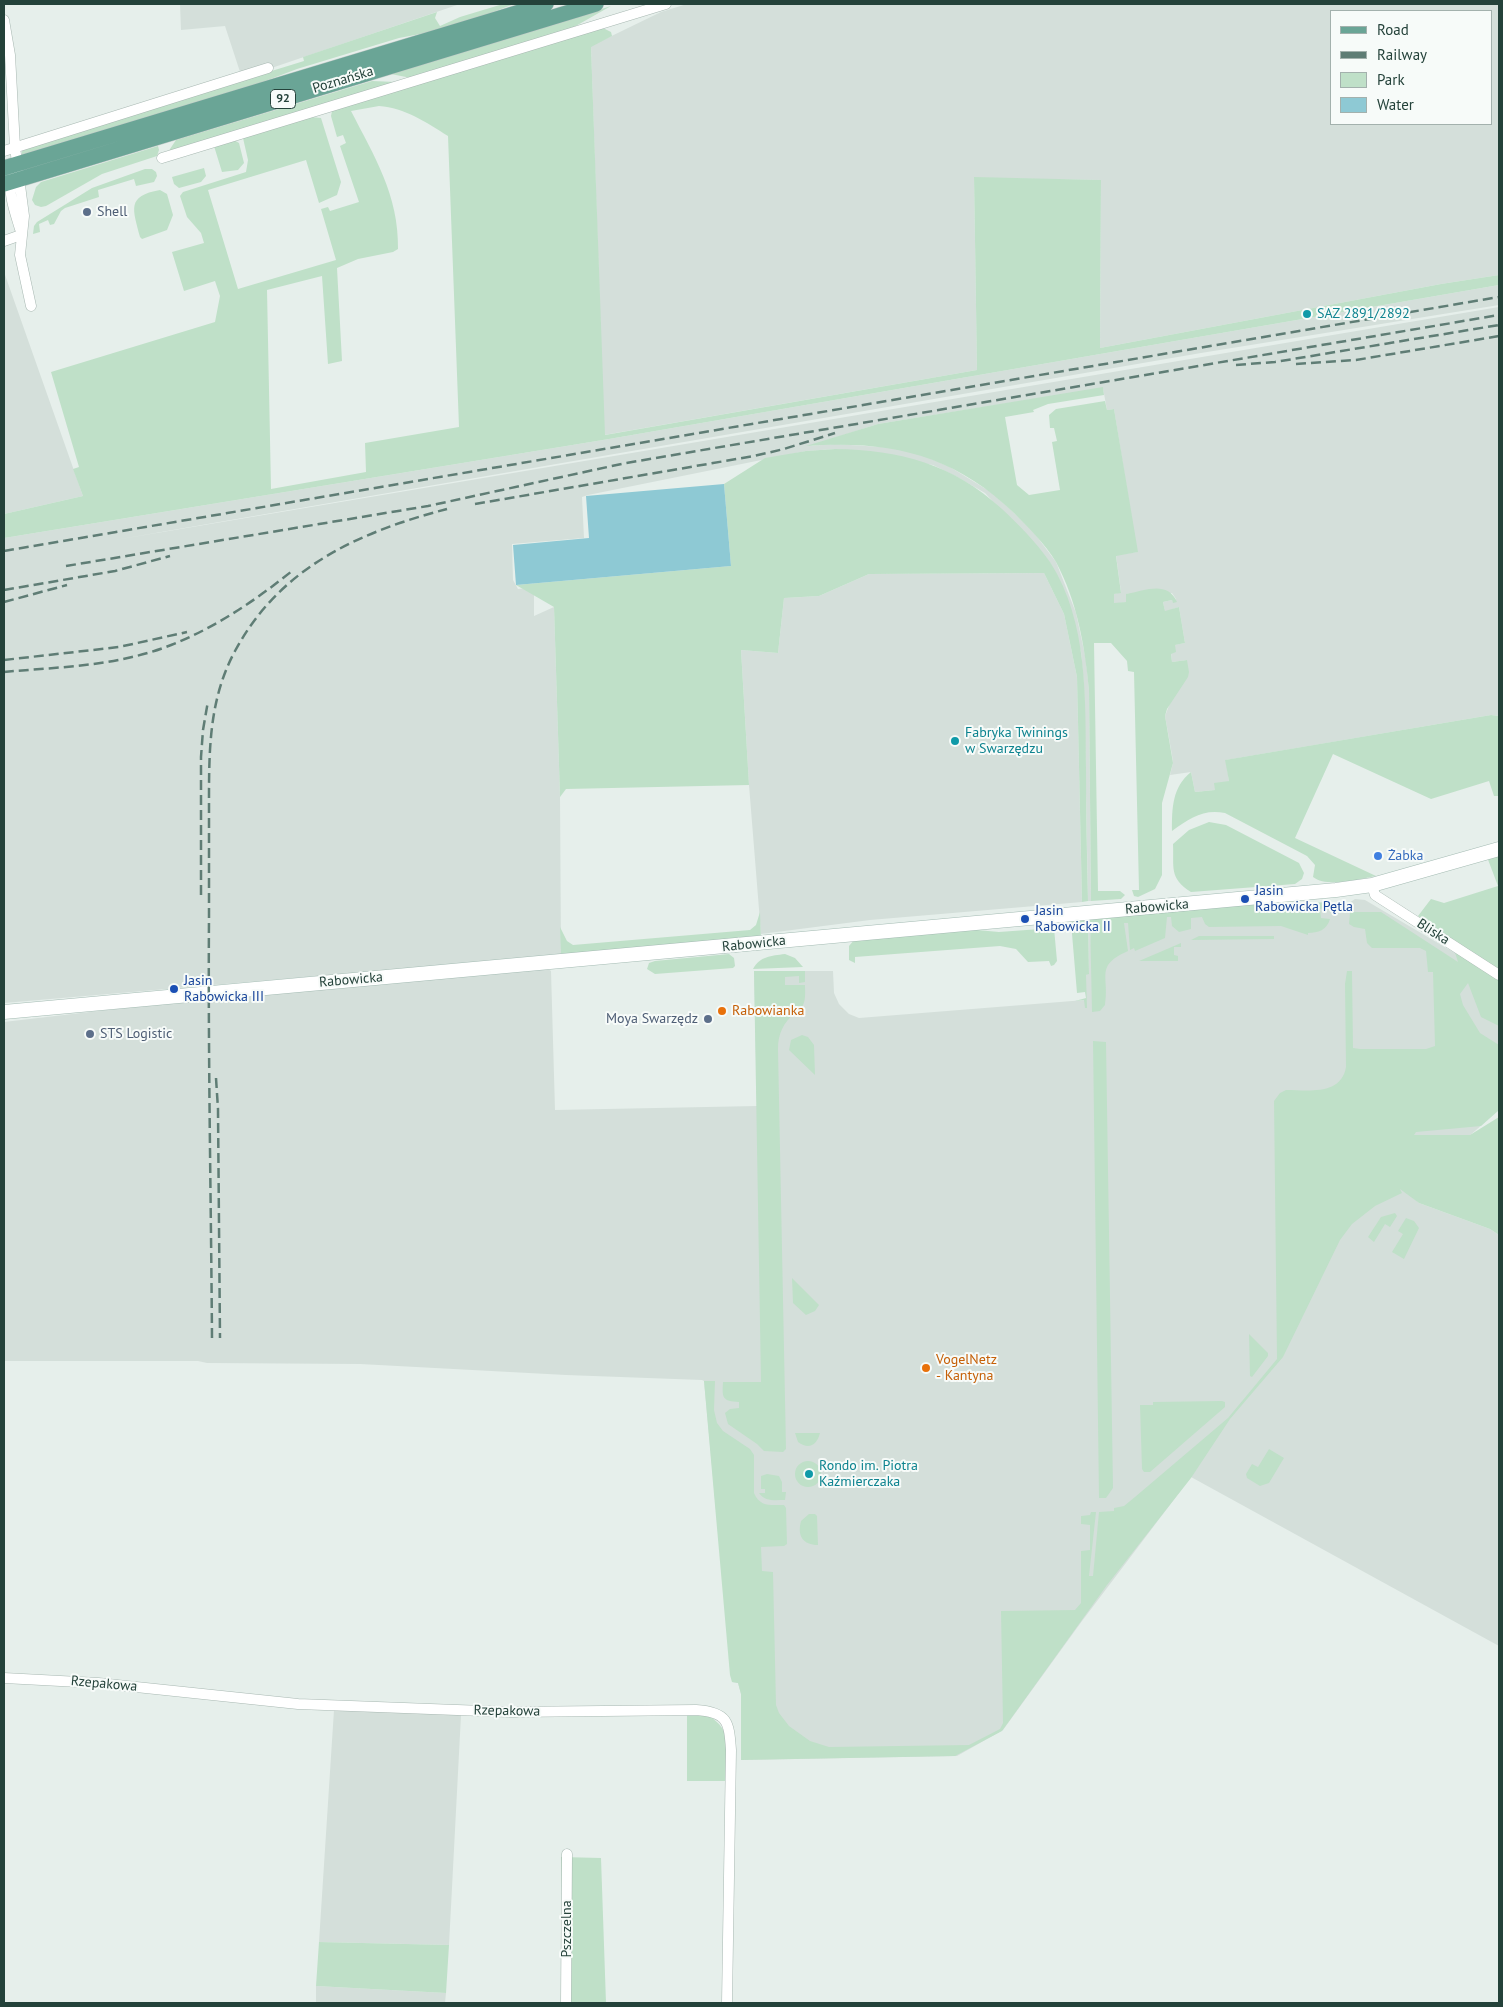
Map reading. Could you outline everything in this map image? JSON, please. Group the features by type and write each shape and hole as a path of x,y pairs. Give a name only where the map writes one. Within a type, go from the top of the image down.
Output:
{"main road":[{"name":"Poznańska","path":"11,166 546,4"},
{"name":"Poznańska","path":"11,182 596,4"}],"street":[{"path":"162,158 666,4"},
{"path":"4,20 15,147 11,166 11,182 13,200 24,216 20,255 31,306"},
{"path":"4,151 268,68"},
{"path":"13,200 26,190 31,183 55,168"},
{"path":"4,241 21,235"},
{"name":"Rabowicka","path":"4,1012 1336,890 1372,885 1499,848"},
{"name":"Bliska","path":"1372,885 1374,895 1499,975"},
{"name":"Rzepakowa","path":"4,1678 98,1683 298,1704 510,1712 712,1711 729,1726 731,1750 727,2003"},
{"name":"Pszczelna","path":"566,2003 567,1854"}],"shaded area":[{"path":"180,4 460,4 242,78 225,26 181,30"},
{"path":"687,4 1499,4 1499,275 1441,284 1100,348 1101,180 974,178 977,370 604,435 591,46 661,12"},
{"path":"4,272 83,496 4,514"},
{"path":"1499,285 1499,305 1201,353 109,541 1499,307 1499,716 1491,715 1226,760 1229,781 1215,790 1195,792 1191,772 1170,775 1173,763 1165,716 1187,660 1172,662 1171,653 1174,645 1185,643 1179,607 1165,612 1163,602 1172,600 1173,602 1176,599 1172,593 1126,594 1126,602 1114,604 1114,594 1121,592 1116,555 1137,552 1114,409 1107,410 1103,388 878,424 809,446 835,444 896,448 927,457 950,467 994,494 1032,530 1056,562 1076,613 1086,660 1089,690 1091,901 1088,901 1084,686 1081,652 1069,605 1050,563 985,493 933,465 835,449 806,451 588,495 582,497 584,538 512,544 513,580 518,589 534,587 534,616 554,607 560,797 561,955 4,1003 4,538 609,439"},
{"path":"1044,573 1064,614 1077,677 1082,902 870,920 761,934 749,785 741,650 778,653 784,598 819,596 869,574"},
{"path":"1355,899 1365,900 1499,979 1499,1110 1406,1191 1419,1203 1490,1229 1499,1235 1499,1646 1191,1477 1082,1621 1003,1730 957,1756 741,1760 741,1694 738,1683 732,1682 704,1381 360,1364 207,1363 198,1361 4,1361 4,1022 209,998 548,969 551,971 555,1110 757,1106 754,971 833,971 834,993 839,1004 849,1014 859,1018 1085,1000 1086,975 1089,973 1088,918 1090,918 1092,973 1096,920 1330,906 1330,910 1348,910 1349,903"},
{"path":"334,1710 461,1715 449,1945 319,1942"},
{"path":"316,1986 446,1993 445,2003 316,2003"}],"green space":[{"path":"503,4 514,4 478,18 431,32 399,38 297,69 239,91 22,156 22,148 304,61 303,57 437,12 435,18 440,26 460,17"},
{"path":"611,6 574,27 411,78 391,74"},
{"path":"601,27 611,32 612,36 591,47 605,435 977,370 974,177 1101,180 1100,348 1441,284 1499,275 1499,285 609,439 4,538 4,514 83,496 73,469 79,467 51,372 215,322 220,296 215,281 184,291 172,252 204,243 201,233 187,217 180,196 183,192 246,172 248,160 243,138 311,117 321,118 341,182 337,195 319,203 306,160 208,190 238,289 336,260 321,209 328,207 330,211 359,202 340,146 346,143 343,135 337,137 331,116 332,111","holes":["379,106 389,107 415,116 448,136 459,427 365,443 366,472 271,489 267,290 322,276 328,364 342,361 337,268 358,259 393,252 398,249 397,229 390,193 376,160 351,111"]},
{"path":"372,81 396,82 168,152 176,140"},
{"path":"234,140 239,143 244,163 238,170 222,172 214,146"},
{"path":"158,146 157,156 102,174 46,206 35,205 32,200 36,187 41,182"},
{"path":"204,168 206,176 201,182 179,188 174,184 172,177"},
{"path":"145,169 152,169 156,172 157,176 154,182 136,186 134,179 98,190 99,197 65,208 61,211 54,224 50,225 48,220 39,224 40,232 33,234 34,226 37,222 92,188"},
{"path":"160,190 167,194 173,215 167,230 142,239 135,219 135,205 142,196"},
{"path":"1103,387 1104,395 1048,404 1033,410 1034,412 1005,417 1017,485 1029,495 1060,490 1052,442 1057,441 1054,428 1050,428 1049,415 1056,409 1105,401 1107,410 1114,409 1138,552 1116,556 1121,593 1114,594 1114,603 1126,602 1126,594 1148,589 1161,589 1173,595 1177,602 1173,603 1172,600 1163,602 1165,611 1179,607 1185,643 1175,645 1176,652 1171,654 1172,662 1187,660 1189,672 1188,677 1167,709 1165,716 1173,763 1162,803 1162,875 1155,889 1138,897 1134,896 1132,890 1139,890 1134,672 1128,671 1127,661 1111,643 1094,643 1098,891 1120,891 1125,895 1121,899 1091,901 1089,690 1082,640 1075,608 1056,562 1031,530 991,493 943,464 918,455 892,449 865,446 806,446 878,424"},
{"path":"835,449 882,452 924,462 945,471 964,481 1002,509 1027,534 1050,562 1063,586 1072,610 1082,662 1085,716 1088,901 1082,902 1077,677 1064,614 1044,573 869,574 819,596 784,598 778,653 741,650 749,785 566,789 560,797 554,607 516,585 731,566 724,484 765,458 806,451"},
{"path":"1491,715 1499,716 1499,796 1494,796 1489,781 1431,799 1333,754 1295,838 1376,876 1344,882 1319,880 1313,877 1315,865 1307,856 1225,813 1210,812 1197,816 1172,831 1174,799 1180,784 1191,772 1195,792 1215,790 1214,783 1229,781 1225,760"},
{"path":"1209,822 1226,825 1299,863 1304,873 1302,879 1295,884 1191,892 1179,882 1174,872 1173,844 1189,830"},
{"path":"1499,854 1499,1026 1481,1017 1468,983 1460,994 1463,1005 1480,1033 1499,1045 1499,1110 1481,1126 1416,1132 1414,1135 1470,1135 1499,1117 1499,1235 1490,1229 1419,1203 1400,1189 1402,1193 1375,1206 1352,1224 1340,1240 1283,1357 1230,1419 1191,1478 1107,1585 1002,1731 955,1756 741,1760 741,1694 738,1683 732,1682 730,1675 704,1381 715,1381 714,1410 717,1423 723,1431 750,1449 754,1455 754,1493 756,1498 762,1503 784,1505 786,1508 787,1544 784,1546 761,1547 762,1571 773,1572 776,1705 779,1713 789,1726 810,1741 829,1747 969,1745 1000,1729 1003,1723 1001,1611 1075,1610 1081,1603 1081,1551 1090,1550 1090,1525 1081,1524 1081,1516 1096,1512 1089,1576 1093,1576 1099,1512 1114,1511 1114,1508 1124,1506 1228,1418 1277,1359 1274,1101 1280,1093 1286,1090 1313,1090 1331,1087 1338,1083 1343,1076 1346,1067 1345,984 1347,971 1352,971 1353,1048 1426,1049 1435,1046 1433,972 1428,972 1426,951 1420,948 1372,948 1367,943 1365,929 1349,924 1350,912 1381,912 1458,962 1452,943 1418,916 1431,899 1444,903 1498,886 1487,857"},
{"path":"1325,902 1331,906 1320,909 1321,918 1330,919 1329,923 1322,930 1308,933 1308,935 1281,926 1209,927 1205,924 1202,917 1191,918 1191,929 1179,932 1172,926 1171,917 1167,917 1165,938 1135,951 1134,948 1130,950 1128,923 1124,923 1128,951 1117,956 1107,967 1105,1005 1100,1011 1092,1012 1090,918 1247,904 1269,907"},
{"path":"760,912 761,938 561,955 560,927 567,941 573,945 750,930 756,925"},
{"path":"1088,918 1089,974 1086,975 1087,1008 1085,1008 1084,1000 1075,1001 1086,998 1085,992 1077,993 1071,922"},
{"path":"1054,928 1057,961 1051,966 1049,961 1028,962 1016,949 1000,946 855,957 855,963 849,960 849,946 854,940 966,929 999,932"},
{"path":"1199,936 1274,936 1274,939 1191,940"},
{"path":"1181,943 1181,947 1174,947 1174,955 1178,956 1178,961 1139,961"},
{"path":"729,954 734,958 735,966 733,968 655,974 647,969 649,963 655,961"},
{"path":"785,954 795,958 803,967 753,969 763,959"},
{"path":"754,971 805,971 805,982 799,983 799,976 785,977 785,985 805,985 805,998 802,1008 784,1025 778,1044 786,1449 783,1452 764,1451 728,1424 725,1413 730,1409 739,1408 739,1402 729,1401 723,1395 723,1382 761,1382"},
{"path":"802,1035 808,1037 814,1045 815,1075 789,1050 791,1040"},
{"path":"1093,1041 1106,1042 1113,1488 1106,1498 1099,1498"},
{"path":"1395,1213 1397,1216 1390,1227 1385,1224 1374,1242 1368,1237 1381,1217"},
{"path":"1406,1218 1414,1221 1419,1228 1404,1259 1392,1252 1403,1234 1398,1231"},
{"path":"792,1278 819,1305 815,1311 806,1315 793,1303"},
{"path":"1249,1334 1268,1353 1268,1356 1252,1377 1250,1376"},
{"path":"1153,1402 1225,1402 1225,1407 1150,1472 1144,1472 1142,1469 1140,1405 1153,1405"},
{"path":"795,1433 820,1433 815,1443 806,1446 798,1442"},
{"path":"1269,1449 1284,1458 1269,1483 1260,1486 1247,1478 1246,1474 1252,1464 1258,1467"},
{"path":"808,1461 817,1465 821,1474 817,1483 808,1487 799,1483 795,1474 799,1465"},
{"path":"767,1474 779,1476 782,1482 782,1492 786,1492 785,1500 767,1499 761,1496 759,1493 765,1493 765,1489 761,1489 761,1476"},
{"path":"809,1514 817,1516 818,1545 813,1545 802,1539 800,1531 801,1521"},
{"path":"687,1713 708,1714 725,1732 728,1781 687,1781"},
{"path":"561,1857 601,1858 606,2003 563,2003"},
{"path":"319,1942 449,1945 446,1993 316,1986"}],"water":[{"path":"724,484 731,566 516,585 513,545 589,538 586,496"}],"railway":[{"path":"4,551 1499,297"},
{"path":"66,566 428,506 626,463 1499,315"},
{"path":"1236,365 1275,362 1499,325"},
{"path":"1296,364 1356,360 1499,336"},
{"path":"475,504 754,456 835,433"},
{"path":"212,1338 209,789 212,728 220,689 235,651 253,622 275,597 299,575 325,557 353,542 414,518 447,509"},
{"path":"4,590 115,571 170,556"},
{"path":"4,672 101,663 154,651 196,634 217,623 256,598 292,571"},
{"path":"4,602 67,585"},
{"path":"4,660 119,647 187,632"},
{"path":"201,895 201,757 208,701"},
{"path":"216,1078 218,1109 220,1338"}],"place":[{"name":"Shell","path":"87,212"},
{"name":"SAZ 2891/2892","path":"1307,314"},
{"name":"Fabryka Twinings w Swarzędzu","path":"955,741"},
{"name":"Żabka","path":"1378,856"},
{"name":"Jasin Rabowicka Pętla","path":"1245,899"},
{"name":"Jasin Rabowicka II","path":"1025,919"},
{"name":"Jasin Rabowicka III","path":"174,989"},
{"name":"Rabowianka","path":"722,1011"},
{"name":"Moya Swarzędz","path":"708,1019"},
{"name":"STS Logistic","path":"90,1034"},
{"name":"VogelNetz - Kantyna","path":"926,1368"},
{"name":"Rondo im. Piotra Kaźmierczaka","path":"809,1474"}]}
